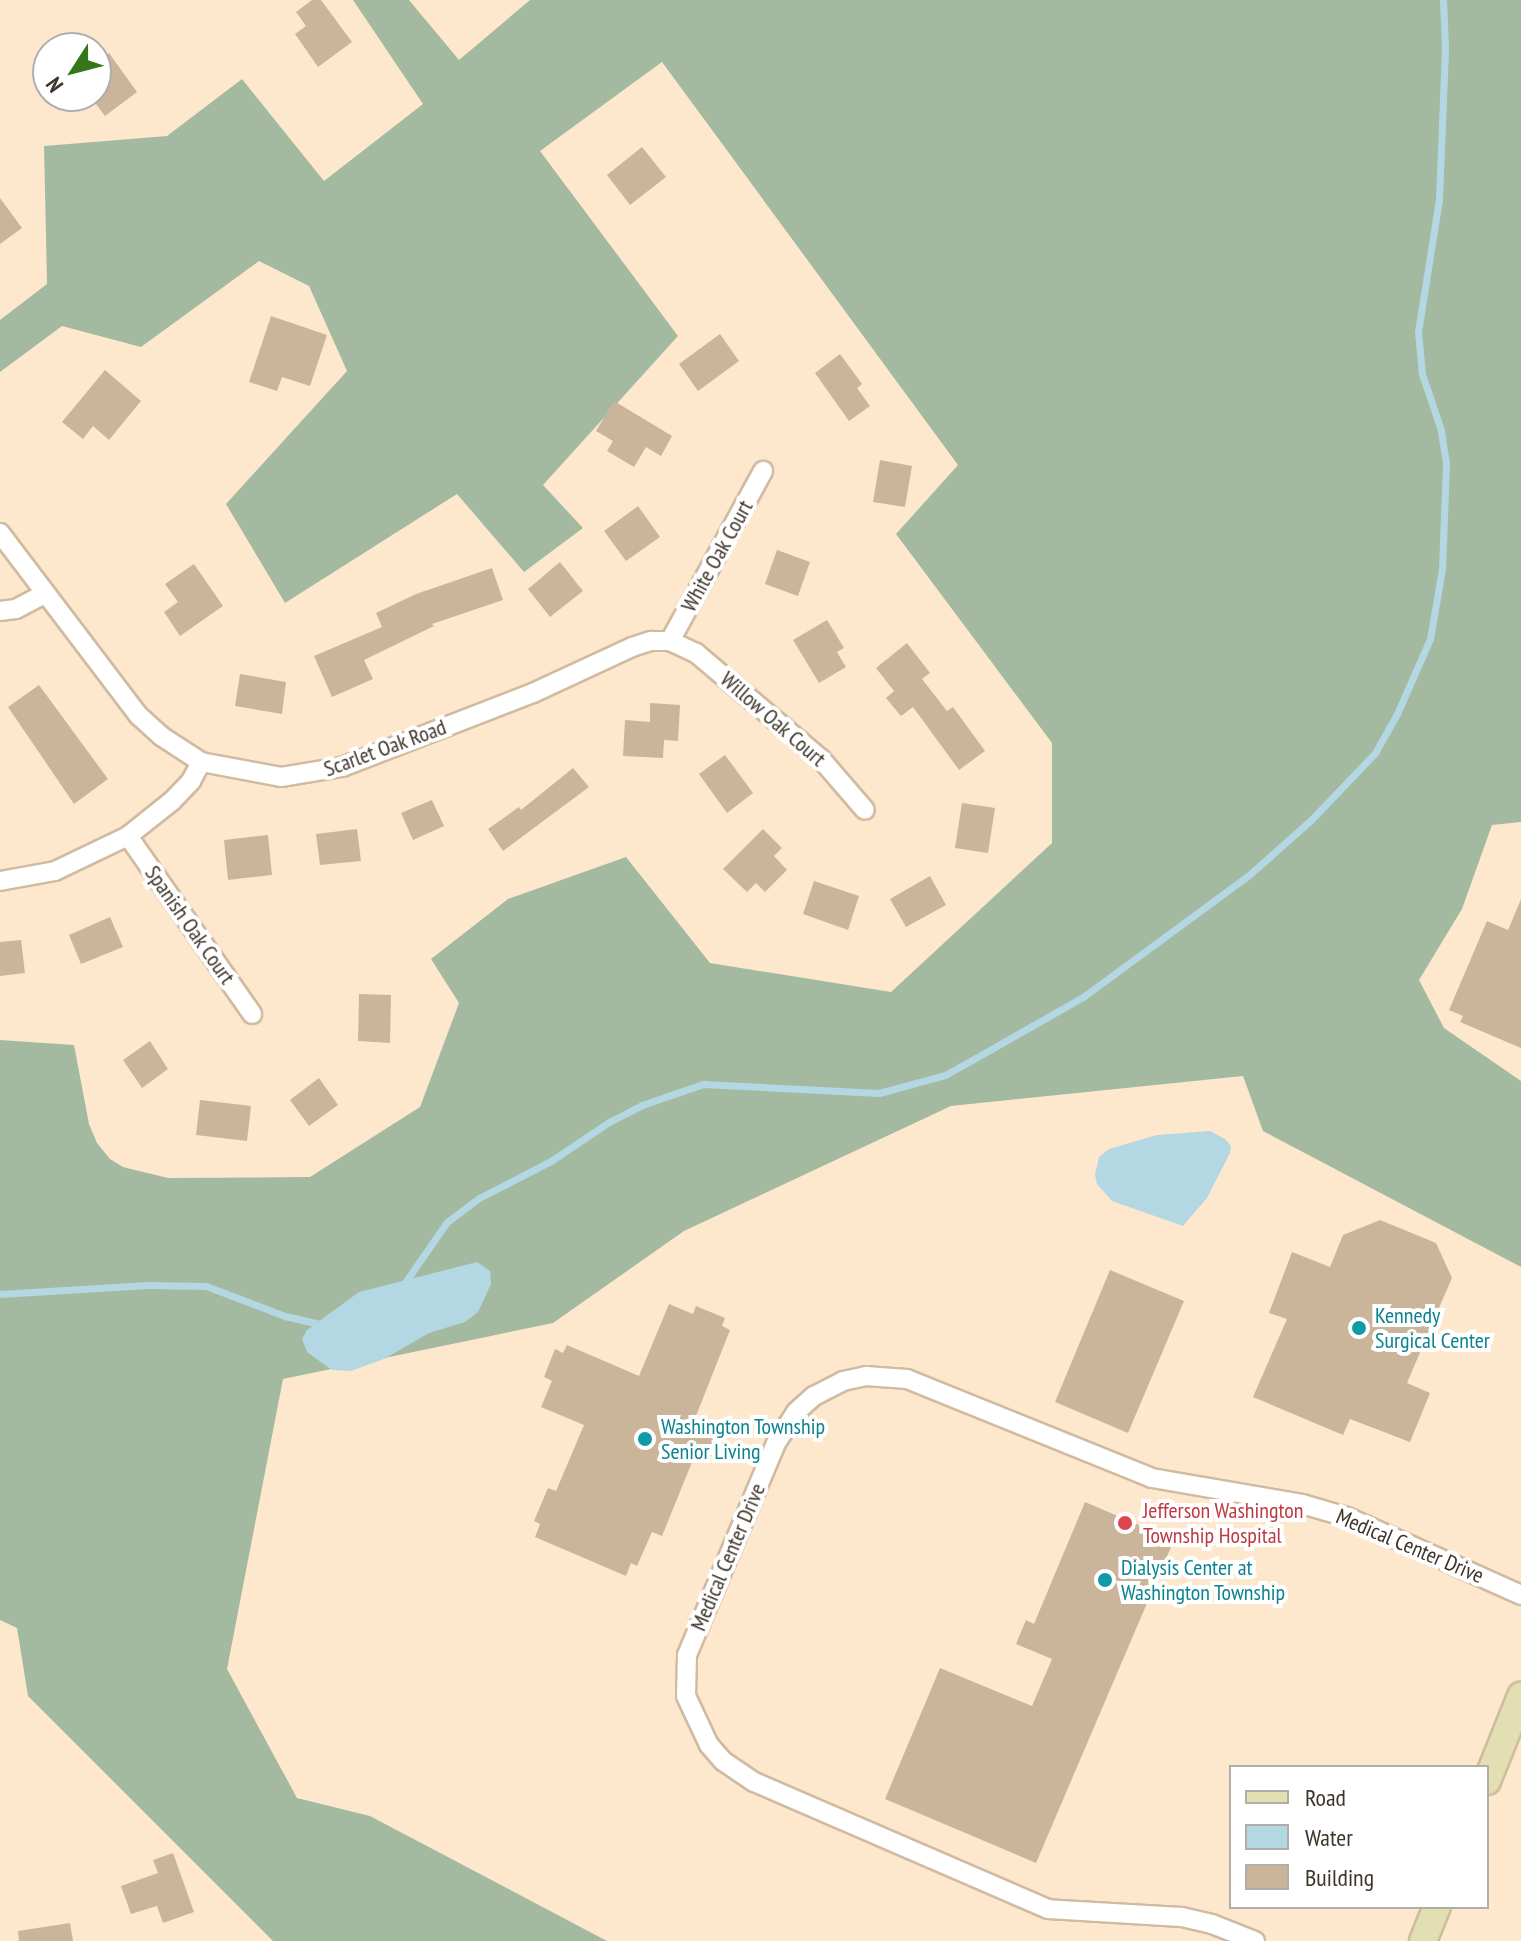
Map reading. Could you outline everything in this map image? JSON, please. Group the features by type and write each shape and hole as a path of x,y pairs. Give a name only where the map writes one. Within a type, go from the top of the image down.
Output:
{"main road":[{"path":"1489,1776 1521,1696"},
{"path":"1423,1941 1436,1909"}],"street":[{"name":"White Oak Court","path":"670,641 763,471"},
{"name":"Scarlet Oak Road","path":"0,533 138,715 161,736 201,762 281,777 342,767 533,693 632,647 651,641 670,641"},
{"path":"0,611 16,609 44,594"},
{"name":"Willow Oak Court","path":"670,641 696,653 821,759 865,810"},
{"path":"0,881 55,871 128,836 172,801 191,781 201,762"},
{"name":"Spanish Oak Court","path":"128,836 252,1014"},
{"name":"Medical Center Drive","path":"1255,1941 1212,1924 1181,1917 1048,1909 754,1782 723,1761 709,1745 686,1696 687,1655 776,1443 796,1412 814,1396 843,1381 887,1375 907,1379 1152,1478 1302,1504 1347,1517 1521,1595"}],"green space":[{"path":"353,0 409,0 459,60 530,0 1521,0 1521,822 1492,825 1462,909 1419,980 1444,1028 1521,1081 1521,1267 1263,1131 1243,1076 951,1106 684,1231 553,1323 283,1379 227,1669 297,1798 370,1816 607,1941 273,1941 28,1696 17,1628 0,1620 0,1040 74,1045 89,1124 97,1143 110,1159 123,1167 168,1178 310,1177 420,1107 459,1003 431,959 508,899 626,857 710,963 891,992 1052,843 1052,743 896,534 958,465 662,62 540,151 678,336 543,485 583,528 524,572 457,494 285,603 226,504 347,371 309,286 259,261 141,347 62,326 0,372 0,320 47,284 44,146 167,136 242,79 324,181 423,104"}],"water":[{"path":"1210,1131 1225,1139 1231,1146 1230,1153 1207,1198 1183,1226 1112,1201 1097,1184 1095,1175 1099,1157 1109,1149 1157,1135"},
{"path":"477,1262 490,1271 491,1284 478,1312 465,1322 429,1333 384,1359 351,1371 332,1370 307,1352 302,1339 307,1330 359,1292"}],"building":[{"path":"312,0 321,0 352,42 318,67 295,34 306,26 296,12"},
{"path":"112,57 137,92 112,111"},
{"path":"642,147 666,177 630,205 607,175"},
{"path":"0,198 22,228 0,244"},
{"path":"271,316 327,335 310,386 282,377 277,391 249,382"},
{"path":"720,334 739,361 698,391 679,364"},
{"path":"840,354 862,384 857,388 870,406 849,421 815,373"},
{"path":"105,370 141,401 109,440 93,426 83,439 62,422"},
{"path":"614,401 672,436 661,456 646,447 634,467 607,451 613,441 596,431"},
{"path":"880,460 912,466 905,507 873,502"},
{"path":"638,506 660,537 626,561 604,531"},
{"path":"777,550 810,562 798,596 765,584"},
{"path":"560,562 583,591 550,617 528,589"},
{"path":"194,564 223,606 180,636 164,612 178,602 165,584"},
{"path":"492,568 503,600 432,624 434,626 364,660 373,679 332,697 314,656 382,627 376,613 416,594"},
{"path":"827,620 844,648 837,652 846,667 819,683 793,640"},
{"path":"907,643 930,673 922,679 947,711 953,707 985,751 959,770 913,707 901,716 886,698 894,691 876,668"},
{"path":"240,674 286,682 282,714 235,706"},
{"path":"39,685 108,779 74,804 8,707"},
{"path":"650,703 680,705 678,741 664,740 663,758 623,756 625,720 650,722"},
{"path":"725,755 753,793 727,813 699,774"},
{"path":"573,768 589,787 503,851 488,829 519,807 521,810"},
{"path":"432,800 444,826 413,840 401,813"},
{"path":"962,803 995,808 988,853 955,848"},
{"path":"357,829 361,861 320,865 316,834"},
{"path":"763,829 782,848 774,856 787,870 765,892 756,883 747,892 723,869"},
{"path":"268,835 272,875 228,880 224,840"},
{"path":"930,876 946,905 906,927 890,899"},
{"path":"814,881 859,896 848,930 803,914"},
{"path":"1521,899 1521,1048 1460,1022 1463,1016 1449,1010 1487,921 1508,930"},
{"path":"110,917 123,947 81,964 69,935"},
{"path":"21,940 25,973 0,976 0,942"},
{"path":"359,994 391,995 390,1043 358,1041"},
{"path":"150,1041 168,1069 142,1088 123,1060"},
{"path":"319,1078 338,1105 309,1126 290,1100"},
{"path":"200,1100 251,1106 247,1141 196,1135"},
{"name":"Kennedy Surgical Center","path":"1380,1220 1436,1243 1452,1278 1431,1326 1438,1330 1432,1347 1424,1343 1407,1383 1430,1393 1410,1442 1350,1419 1343,1435 1253,1397 1287,1319 1269,1313 1292,1252 1330,1267 1343,1235"},
{"path":"1110,1270 1184,1301 1128,1433 1055,1402"},
{"name":"Washington Township Senior Living","path":"669,1304 693,1314 696,1306 725,1318 722,1326 730,1330 694,1421 727,1435 717,1458 697,1450 662,1536 652,1532 637,1566 631,1563 626,1576 535,1537 540,1524 534,1521 548,1488 556,1491 584,1425 541,1407 552,1381 544,1377 555,1349 563,1353 567,1345 639,1376"},
{"path":"1085,1502 1174,1540 1036,1863 885,1799 940,1668 1032,1706 1052,1659 1016,1644 1026,1620 1034,1624"},
{"path":"173,1853 194,1912 163,1923 157,1906 131,1914 121,1886 158,1873 153,1860"},
{"path":"70,1923 73,1941 19,1941 18,1931"}],"waterway":[{"path":"404,1284 447,1222 479,1198 551,1161 609,1122 642,1105 703,1084 879,1093 945,1075 1083,997 1249,875 1311,820 1375,753 1397,714 1430,639 1442,569 1446,463 1441,430 1422,374 1418,332 1439,199 1445,47 1443,0"},
{"path":"0,1294 147,1285 206,1286 285,1316 323,1325"}],"place":[{"name":"Kennedy Surgical Center","path":"1359,1328"},
{"name":"Washington Township Senior Living","path":"645,1439"},
{"name":"Jefferson Washington Township Hospital","path":"1125,1523"},
{"name":"Dialysis Center at Washington Township","path":"1105,1580"}]}
